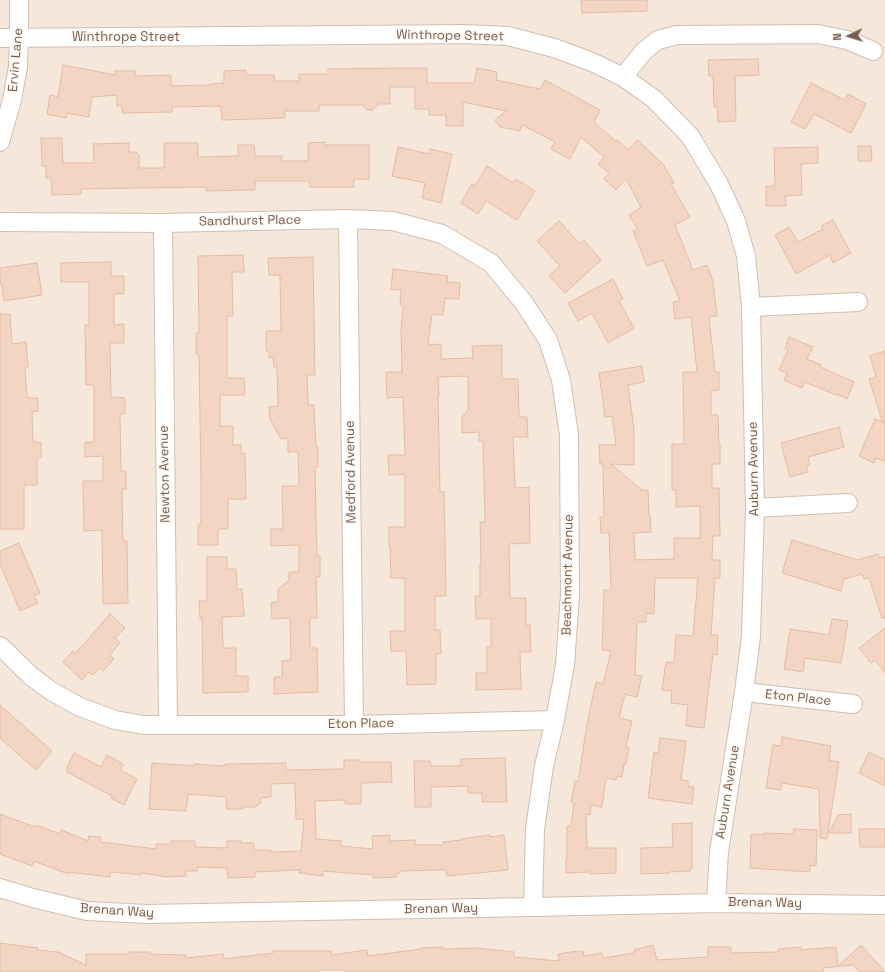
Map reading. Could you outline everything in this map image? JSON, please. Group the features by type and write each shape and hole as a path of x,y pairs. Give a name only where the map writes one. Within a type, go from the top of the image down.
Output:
{"street":[{"name":"Ervin Lane","path":"0,142 3,136 12,100 18,66 19,0"},
{"name":"Winthrope Street","path":"0,38 456,34 508,36 554,48 592,62 623,77"},
{"path":"623,77 644,51 658,40 677,34 818,34 847,40 873,51"},
{"name":"Auburn Avenue","path":"623,77 654,99 690,136 719,184 736,221 746,256 751,307 755,508 751,636 744,692 719,852 716,902"},
{"name":"Sandhurst Place","path":"0,222 163,223 348,220 393,221 442,234 491,263"},
{"name":"Medford Avenue","path":"348,220 354,724"},
{"name":"Newton Avenue","path":"163,223 168,725"},
{"name":"Beachmont Avenue","path":"491,263 524,303 548,340 562,380 569,435 570,595 565,665 555,720 544,766 535,829 532,907"},
{"path":"751,307 858,302"},
{"path":"755,508 848,503"},
{"path":"0,646 31,676 51,692 80,708 115,720 144,724 168,725"},
{"name":"Eton Place","path":"744,692 853,704"},
{"name":"Eton Place","path":"168,725 354,724 555,720"},
{"name":"Brenan Way","path":"0,888 33,898 87,911 147,914 716,902 885,905"}],"shaded area":[{"path":"0,0 885,0 885,972 0,972"}],"building":[{"path":"581,0 647,0 647,11 582,13"},
{"path":"758,59 759,75 735,76 736,121 718,122 717,107 714,107 713,76 709,76 708,60"},
{"path":"63,65 115,75 115,71 135,71 135,76 171,75 171,86 210,85 224,83 224,71 246,70 247,75 274,75 275,81 299,81 299,74 328,74 328,69 402,68 427,68 427,83 474,83 477,68 497,72 496,80 540,89 545,80 600,110 594,122 628,150 637,140 663,164 674,183 671,184 690,217 675,225 693,270 707,265 713,281 717,316 709,317 715,372 719,372 719,390 711,391 711,415 718,415 720,444 720,464 712,464 712,488 719,488 720,536 713,536 712,560 720,560 720,578 715,578 711,635 718,635 717,655 713,654 704,728 686,726 688,705 671,703 672,691 662,690 666,662 674,663 676,635 693,636 698,578 655,578 654,614 646,613 646,622 637,622 635,675 642,676 637,697 625,694 619,718 632,721 626,747 629,748 626,764 624,764 622,777 617,776 616,780 606,778 602,807 591,805 590,815 586,814 587,848 616,848 616,873 566,873 567,826 571,826 574,803 571,802 575,781 578,782 587,724 596,682 603,684 611,651 602,650 604,590 611,590 609,533 601,533 600,517 604,517 603,464 600,464 599,445 616,445 612,416 605,417 599,373 642,366 644,382 628,385 634,429 634,465 611,464 642,490 648,490 651,532 634,533 635,560 674,559 674,538 700,538 700,506 676,507 676,490 672,490 672,444 684,444 683,372 697,372 691,317 675,319 673,302 680,301 663,260 647,266 633,231 637,228 629,215 641,207 626,179 616,190 604,179 609,173 598,164 604,157 581,137 570,159 551,149 555,142 522,125 520,131 500,127 495,120 506,111 463,102 463,126 446,126 446,115 429,115 429,109 415,109 415,87 390,87 390,104 379,104 373,110 367,110 363,105 319,105 319,111 285,111 285,118 222,120 221,106 172,107 172,112 122,113 122,106 117,106 117,95 92,97 89,117 67,113 66,118 47,114 50,95 58,97"},
{"path":"811,83 845,100 848,94 866,104 851,133 814,114 805,129 791,122"},
{"path":"41,138 62,138 63,163 94,163 93,144 129,143 129,152 136,152 139,155 139,168 164,168 164,143 198,143 198,157 238,156 238,145 254,145 255,156 282,156 282,161 308,161 308,143 325,142 325,145 369,145 369,179 354,179 354,187 310,187 309,181 255,181 255,190 206,191 206,187 81,189 81,194 52,195 51,178 46,178 46,166 42,166"},
{"path":"858,146 871,146 872,161 858,161"},
{"path":"398,147 429,154 430,149 452,154 441,203 422,198 425,183 392,176"},
{"path":"818,147 818,163 801,164 802,195 785,196 786,206 766,206 766,186 775,186 774,148"},
{"path":"487,166 513,183 516,179 535,191 517,220 486,201 478,214 461,203 472,184 475,186"},
{"path":"833,220 851,253 833,263 830,255 796,274 775,235 789,227 798,242 823,229 821,226"},
{"path":"559,221 580,244 584,240 601,260 565,293 549,276 560,266 537,241"},
{"path":"243,255 244,272 232,272 233,316 227,316 227,378 244,378 245,395 220,395 220,426 233,426 233,445 241,445 241,454 245,453 246,499 228,499 228,529 218,529 218,545 198,545 198,524 201,524 201,483 199,354 196,354 196,333 199,333 198,256"},
{"path":"313,257 315,375 307,375 308,405 314,405 316,447 318,447 318,467 315,467 317,556 320,556 320,577 316,577 317,618 310,618 310,648 317,648 318,692 274,694 274,677 282,677 282,661 291,660 290,618 272,619 271,602 278,602 278,589 289,580 289,572 299,572 299,545 271,546 271,529 283,529 282,486 299,485 298,452 288,452 288,438 281,439 270,419 269,407 278,406 277,367 274,367 273,357 269,358 269,351 266,351 266,331 281,331 280,275 269,275 268,258"},
{"path":"111,262 111,276 124,276 124,294 114,294 114,325 124,324 124,343 110,343 111,397 125,398 125,414 120,414 121,471 126,471 126,489 122,489 123,541 127,541 128,603 103,604 102,530 84,531 83,481 103,481 103,456 85,457 85,442 94,442 94,385 86,385 85,325 89,325 89,282 61,282 61,263"},
{"path":"37,263 42,295 4,301 2,284 0,284 0,268"},
{"path":"393,269 448,276 447,282 460,283 459,299 445,298 443,315 432,314 428,345 441,344 441,359 473,358 472,346 502,345 502,379 518,379 519,417 527,417 528,437 513,437 515,488 529,487 530,543 509,544 510,598 526,598 526,625 530,625 531,652 520,652 521,689 476,690 476,673 487,673 487,647 491,647 491,618 476,619 475,596 480,596 480,522 485,522 483,441 479,441 479,432 462,433 462,417 468,410 468,376 438,377 440,492 444,492 446,596 435,596 435,630 440,630 441,654 436,654 436,684 407,685 406,651 391,651 390,631 405,631 405,578 391,578 389,547 389,527 405,527 405,474 389,475 388,455 405,455 403,397 387,398 386,372 402,372 401,330 403,308 400,305 401,290 391,289"},
{"path":"613,279 623,299 619,301 634,328 608,343 592,313 578,321 568,303"},
{"path":"0,314 10,314 12,344 26,342 28,367 25,367 27,398 38,398 38,411 32,412 33,442 41,442 41,458 37,458 37,485 24,485 24,529 0,529"},
{"path":"789,337 813,347 807,359 821,365 820,367 854,382 847,399 805,382 802,388 784,380 787,373 779,370 788,350 785,349"},
{"path":"885,351 885,421 882,421 869,379 876,377 870,356"},
{"path":"875,419 885,423 885,462 876,458 874,463 859,456"},
{"path":"839,427 844,447 808,457 810,465 806,466 808,472 790,477 781,443"},
{"path":"792,540 858,560 878,554 879,558 885,556 885,618 882,618 869,578 864,579 862,574 844,579 841,591 782,573"},
{"path":"19,543 40,593 34,596 38,603 20,611 0,564 0,551"},
{"path":"207,557 227,557 227,569 236,569 237,589 242,589 244,616 222,617 223,648 236,648 236,676 248,676 248,692 203,693 202,617 200,618 199,601 207,601"},
{"path":"110,614 125,628 115,638 120,643 110,655 114,659 103,671 100,668 93,675 89,672 82,680 63,662 73,651 75,654"},
{"path":"832,619 848,621 841,663 805,658 803,672 784,669 790,629 829,635"},
{"path":"885,628 885,673 875,660 871,663 859,648"},
{"path":"0,705 52,751 36,770 0,738"},
{"path":"782,737 831,746 829,760 839,762 827,839 820,838 819,789 782,783 781,790 766,788 773,745 781,746"},
{"path":"660,738 686,741 681,780 688,781 688,786 694,787 692,804 648,798 654,752 658,753"},
{"path":"869,752 885,760 885,786 859,773"},
{"path":"74,753 101,767 107,755 123,764 120,770 137,779 124,805 111,798 112,796 67,772 67,767"},
{"path":"505,758 507,802 482,802 482,793 468,793 468,786 431,787 431,807 415,807 414,761 430,761 431,766 461,766 461,759"},
{"path":"344,760 360,760 360,762 391,762 392,782 361,783 361,804 345,804 345,800 315,801 316,839 341,841 341,846 373,849 372,836 390,835 390,841 415,840 415,845 443,845 443,842 490,835 490,837 504,835 508,870 447,876 446,870 400,871 400,873 396,873 396,877 373,878 373,875 323,871 323,876 299,873 300,870 255,872 255,877 228,878 227,868 197,867 197,871 186,871 186,876 167,877 141,873 141,875 111,872 110,877 68,872 68,874 34,861 32,866 0,854 0,814 35,827 36,825 60,834 61,830 88,841 89,836 101,837 101,842 156,849 156,844 170,844 171,841 195,841 195,847 227,848 227,841 241,841 241,843 254,843 254,850 271,850 271,852 301,851 304,819 296,819 295,783 271,784 271,797 261,798 261,803 255,807 227,809 226,797 188,794 186,811 149,809 152,763 194,766 194,764 225,766 225,764 286,763 286,770 344,769"},
{"path":"851,814 851,833 829,833 838,815"},
{"path":"692,823 692,869 690,869 690,871 641,874 641,848 673,847 672,824"},
{"path":"794,829 817,830 816,866 810,865 810,872 750,868 751,834 793,834"},
{"path":"859,829 885,829 885,847 860,847"},
{"path":"0,943 38,948 37,950 58,952 86,965 86,954 128,954 128,952 150,952 150,954 186,955 186,958 223,954 224,959 273,953 273,951 331,951 331,955 367,950 368,956 421,948 443,947 443,949 477,948 514,952 514,957 559,961 558,954 583,951 584,956 602,953 603,958 634,953 634,950 653,945 657,960 708,957 708,947 731,947 731,953 778,952 778,949 801,947 801,950 836,947 838,966 861,945 885,972 860,972 853,965 823,968 823,972 345,972 345,970 319,970 319,972 0,972"}]}
